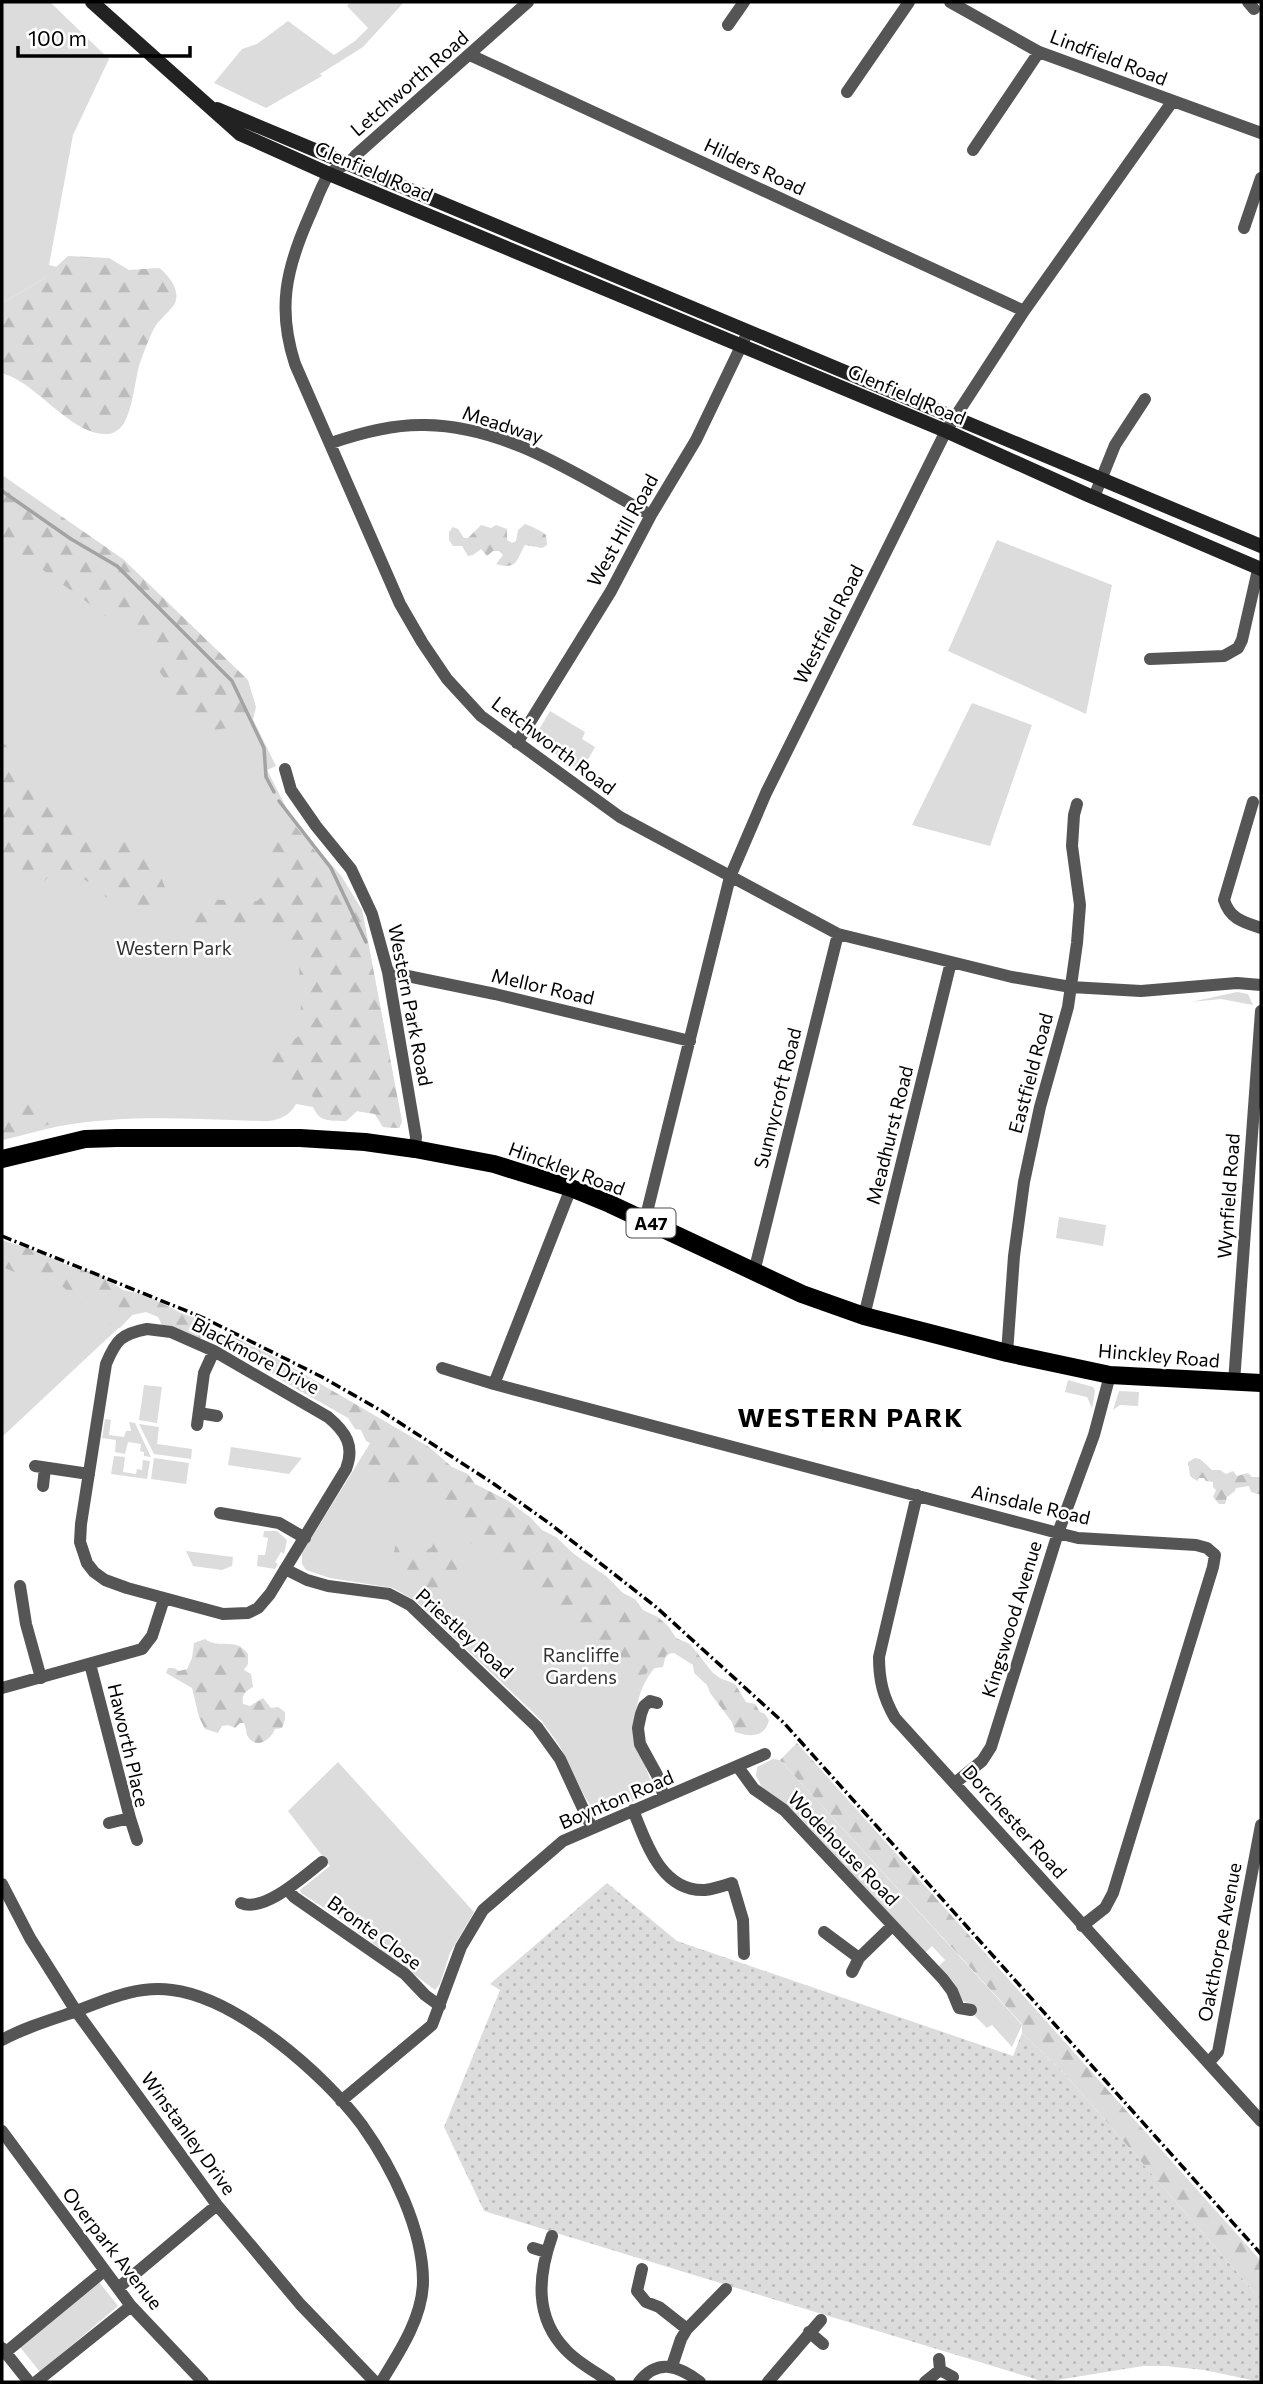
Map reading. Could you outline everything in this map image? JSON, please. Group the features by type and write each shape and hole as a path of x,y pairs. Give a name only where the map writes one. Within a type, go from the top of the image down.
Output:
{"main road":[{"name":"Hinckley Road","path":"2,1159 85,1139 117,1138 300,1138 365,1142 415,1149 494,1164 570,1188 754,1272 833,1306 864,1316 1007,1353 1110,1375 1261,1383"}],"street":[{"name":"Glenfield Road","path":"92,2 240,134 329,174 946,430 1261,569"},
{"name":"Letchworth Road","path":"528,2 350,163 329,174 292,258 286,287 284,316 295,364 400,604 447,679 481,716 620,817 838,934 1012,977 1071,987 1141,991 1237,983 1261,985"},
{"path":"728,25 744,2"},
{"path":"846,92 909,2"},
{"name":"Lindfield Road","path":"950,2 1039,52 1261,133"},
{"path":"974,150 1039,52"},
{"name":"Hilders Road","path":"470,55 1024,311"},
{"name":"Westfield Road","path":"645,1220 730,877 766,793 946,430 1024,311 1172,102"},
{"name":"Glenfield Road","path":"205,104 1261,546"},
{"path":"1244,228 1261,178"},
{"path":"535,260 541,245"},
{"name":"West Hill Road","path":"517,743 611,591 650,515 696,439 749,331"},
{"path":"1094,497 1115,445 1145,399"},
{"name":"Meadway","path":"331,443 391,428 422,424 453,426 524,448 556,462 650,515"},
{"path":"1150,659 1224,656 1232,653 1242,640 1257,574 1261,569"},
{"name":"Western Park Road","path":"285,769 291,790 316,827 351,869 372,914 388,972 416,1137 415,1149"},
{"path":"1253,802 1255,818 1224,900 1227,911 1239,921 1261,928"},
{"name":"Eastfield Road","path":"1007,1353 1013,1256 1024,1182 1071,987 1080,905 1072,846 1077,804"},
{"name":"Sunnycroft Road","path":"754,1272 838,934"},
{"name":"Meadhurst Road","path":"864,1316 950,962"},
{"name":"Mellor Road","path":"388,972 495,994 690,1041"},
{"name":"Wynfield Road","path":"1234,1382 1261,1012"},
{"path":"494,1384 570,1188"},
{"name":"Blackmore Drive","path":"147,1329 172,1332 214,1350 328,1417 344,1432 351,1451 346,1469 265,1601 248,1613 223,1614 164,1599 105,1580 94,1572 86,1563 80,1542 89,1474 106,1364 114,1344 128,1332 147,1329"},
{"path":"214,1350 204,1373 198,1419 217,1416"},
{"name":"Ainsdale Road","path":"442,1368 1078,1538 1196,1545 1211,1551 1215,1560 1113,1894 1104,1908 1083,1926"},
{"name":"Kingswood Avenue","path":"955,1783 989,1752 1058,1533 1094,1435 1110,1375"},
{"path":"43,1486 40,1467 89,1474"},
{"name":"Dorchester Road","path":"917,1495 883,1639 879,1677 886,1702 895,1717 1261,2120"},
{"path":"220,1513 279,1523 305,1538"},
{"name":"Priestley Road","path":"285,1569 307,1580 328,1586 389,1594 410,1605 537,1727 559,1759 592,1828"},
{"path":"20,1586 26,1624 41,1678"},
{"path":"2,1688 142,1648 152,1636 164,1599"},
{"name":"Haworth Place","path":"90,1664 130,1818 109,1823"},
{"path":"651,1698 641,1714 638,1728 640,1744 657,1774 664,1797"},
{"name":"Boynton Road","path":"341,2101 432,2025 461,1947 483,1910 563,1841 765,1754"},
{"name":"Wodehouse Road","path":"738,1767 754,1788 784,1810 943,1979 952,1991 961,2012"},
{"path":"633,1810 651,1855 660,1869 675,1881 704,1890 737,1881 747,1947"},
{"path":"130,1818 137,1840"},
{"name":"Oakthorpe Avenue","path":"1209,2062 1218,2052 1261,1825"},
{"path":"241,1903 248,1906 271,1898 322,1862"},
{"name":"Winstanley Drive","path":"2,1884 30,1938 76,2011 217,2205 300,2304 374,2382"},
{"name":"Bronte Close","path":"287,1889 294,1897 405,1974 440,2006"},
{"name":"Wodehouse Road","path":"852,1972 859,1958 892,1926"},
{"path":"824,1931 859,1958"},
{"path":"2,2040 101,1999 145,1989 169,1989 212,1999 258,2027 285,2048 341,2101 362,2126 402,2196 421,2257 423,2283 420,2306 400,2351 381,2382"},
{"name":"Overpark Avenue","path":"2,2131 131,2306 203,2382"},
{"path":"118,2288 217,2205"},
{"path":"552,2236 546,2252 541,2295 544,2314 553,2333 567,2351 610,2382"},
{"path":"533,2248 546,2252"},
{"path":"642,2269 636,2291 640,2297 659,2307 687,2329"},
{"path":"29,2382 4,2350 104,2271"},
{"path":"672,2366 687,2329 726,2289"},
{"path":"36,2382 131,2306"},
{"path":"768,2382 821,2320"},
{"path":"809,2332 823,2344"},
{"path":"925,2382 940,2365 953,2377"},
{"path":"639,2382 651,2371 672,2366 686,2371 700,2382"}],"green space":[{"path":"2,2 50,2 109,59 73,135 49,265 57,267 42,280 2,303"},
{"path":"350,2 404,2 363,47 320,74 322,76 266,108 214,83 242,49 257,44 288,21 334,55 368,28 347,6"},
{"path":"68,256 109,258 129,270 159,268 167,275 175,289 174,305 156,325 144,351 128,415 117,431 108,434 85,429 31,389 2,373 2,303 42,280"},
{"path":"2,475 123,559 248,680 256,707 252,724 202,732 136,638 2,540"},
{"name":"Western Park","path":"2,496 238,689 276,766 267,770 286,807 342,877 362,910 402,1122 399,1128 383,1127 375,1114 357,1111 346,1121 326,1120 319,1116 313,1107 296,1104 285,1116 270,1121 159,1118 109,1120 60,1126 2,1140"},
{"path":"525,524 546,535 547,545 542,548 525,545 516,562 509,566 496,564 503,555 499,551 493,551 487,556 481,549 468,556 462,546 453,546 449,540 449,532 453,527 458,529 464,538 468,538 481,525 491,528 496,525 507,529 507,540 512,543 516,541 518,530"},
{"path":"997,540 1112,585 1086,714 948,651"},
{"path":"972,703 1032,725 990,846 912,825"},
{"path":"550,711 585,732 582,739 595,747 581,772 534,738"},
{"path":"2,739 42,795 93,842 131,832 148,848 167,893 170,908 138,918 121,908 117,899 105,897 98,880 88,882 73,871 54,870 44,882 27,884 2,859 2,843 9,841 11,834 2,827"},
{"path":"295,826 362,910 402,1122 399,1128 383,1127 375,1114 357,1111 346,1121 325,1119 317,1114 312,1093 296,1090 264,1076 262,1061 302,1034 299,963 288,931 189,925 189,908 195,899 257,901 268,884 265,849"},
{"path":"1237,992 1248,994 1253,1005 1221,999 1191,1002"},
{"path":"32,1101 53,1105 56,1122 2,1140 2,1107"},
{"path":"1059,1217 1106,1225 1103,1246 1056,1238"},
{"path":"2,1240 31,1249 74,1268 99,1274 123,1290 146,1295 195,1318 208,1327 271,1355 429,1447 452,1467 468,1474 475,1484 507,1500 542,1530 556,1537 574,1554 606,1576 623,1593 635,1599 643,1610 658,1617 676,1638 690,1644 713,1673 735,1684 746,1702 755,1704 760,1712 765,1714 769,1720 767,1726 756,1735 735,1732 732,1722 707,1685 694,1673 693,1665 674,1653 666,1654 663,1667 649,1669 646,1674 628,1677 621,1673 554,1605 516,1580 493,1554 469,1542 459,1527 459,1522 450,1518 449,1513 439,1507 429,1488 400,1492 371,1478 367,1471 361,1469 359,1462 366,1457 370,1443 348,1418 276,1377 256,1362 234,1355 225,1344 206,1336 196,1339 162,1325 158,1317 146,1312 132,1315 120,1328 111,1326 110,1317 118,1307 114,1300 96,1295 89,1298 73,1295 53,1279 31,1279 2,1267"},
{"path":"2,1245 144,1304 2,1437"},
{"path":"1068,1380 1093,1387 1095,1391 1092,1408 1087,1397 1065,1392"},
{"path":"144,1385 162,1387 157,1423 139,1420"},
{"path":"1119,1391 1139,1392 1138,1406 1120,1405 1113,1410"},
{"path":"105,1419 111,1420 109,1435 124,1437 126,1431 131,1431 129,1422 135,1423 151,1457 144,1456 144,1452 140,1451 141,1444 128,1442 125,1454 115,1452 116,1440 102,1438"},
{"path":"139,1424 159,1427 157,1444 192,1449 191,1459 154,1454"},
{"name":"Rancliffe Gardens","path":"374,1437 512,1517 670,1653 650,1674 637,1704 639,1745 653,1786 646,1796 604,1814 596,1812 586,1799 559,1745 541,1720 416,1601 393,1588 330,1578 306,1570 302,1564 302,1553"},
{"path":"231,1447 302,1458 289,1474 228,1465"},
{"path":"114,1456 125,1457 123,1472 136,1474 137,1469 142,1470 143,1460 150,1461 147,1479 111,1474"},
{"path":"154,1458 189,1463 186,1484 151,1479"},
{"path":"1195,1458 1212,1470 1220,1470 1226,1474 1233,1471 1237,1476 1248,1473 1252,1477 1261,1477 1261,1495 1251,1492 1249,1486 1236,1488 1227,1497 1225,1504 1219,1504 1213,1497 1216,1490 1213,1482 1204,1478 1197,1481 1190,1476 1188,1462"},
{"path":"264,1531 277,1531 287,1540 284,1554 281,1552 275,1562 278,1564 275,1569 257,1566 258,1555 265,1555 268,1538 263,1537"},
{"path":"404,1534 419,1540 421,1549 425,1551 432,1547 434,1540 442,1539 452,1541 461,1548 462,1562 443,1603 402,1577 395,1574 392,1576 385,1568 393,1558 395,1547"},
{"path":"186,1551 233,1557 232,1566 222,1570 193,1566"},
{"path":"205,1639 233,1644 248,1654 248,1664 244,1670 251,1674 253,1687 245,1694 243,1704 250,1706 263,1698 271,1708 278,1707 285,1712 282,1728 275,1729 266,1740 258,1743 250,1740 244,1723 235,1728 222,1726 218,1733 205,1729 192,1688 166,1673 168,1668 179,1671 187,1669 194,1643"},
{"path":"797,1743 1261,2261 1261,2300 1064,2073 1022,2033 1022,2024 780,1760"},
{"path":"773,1759 780,1760 1022,2025 1012,2047 992,2025 987,2028 975,2016 976,2007 963,2001 938,1967 945,1960 932,1946 925,1953 791,1808 759,1787 761,1785 756,1776 757,1767"},
{"path":"338,1762 474,1912 450,1953 440,1984 435,1990 335,1915 301,1893 300,1890 330,1866 288,1811"},
{"path":"607,1883 677,1941 1013,2056 1022,2033 1064,2073 1261,2300 1261,2382 1204,2370 1143,2366 1045,2382 484,2211 444,2127 500,1990 490,1984"},
{"path":"99,2282 118,2306 40,2372 20,2347"}],"waterway":[{"path":"2,491 71,539 117,566 232,681 264,748 266,777 274,792"},
{"path":"279,801 331,868 366,942"}],"railway":[{"path":"2,1236 204,1318 322,1377 380,1410 494,1484 549,1523 656,1607 784,1723 1261,2254"}],"district":[{"name":"WESTERN PARK","path":"851,1416"}]}
